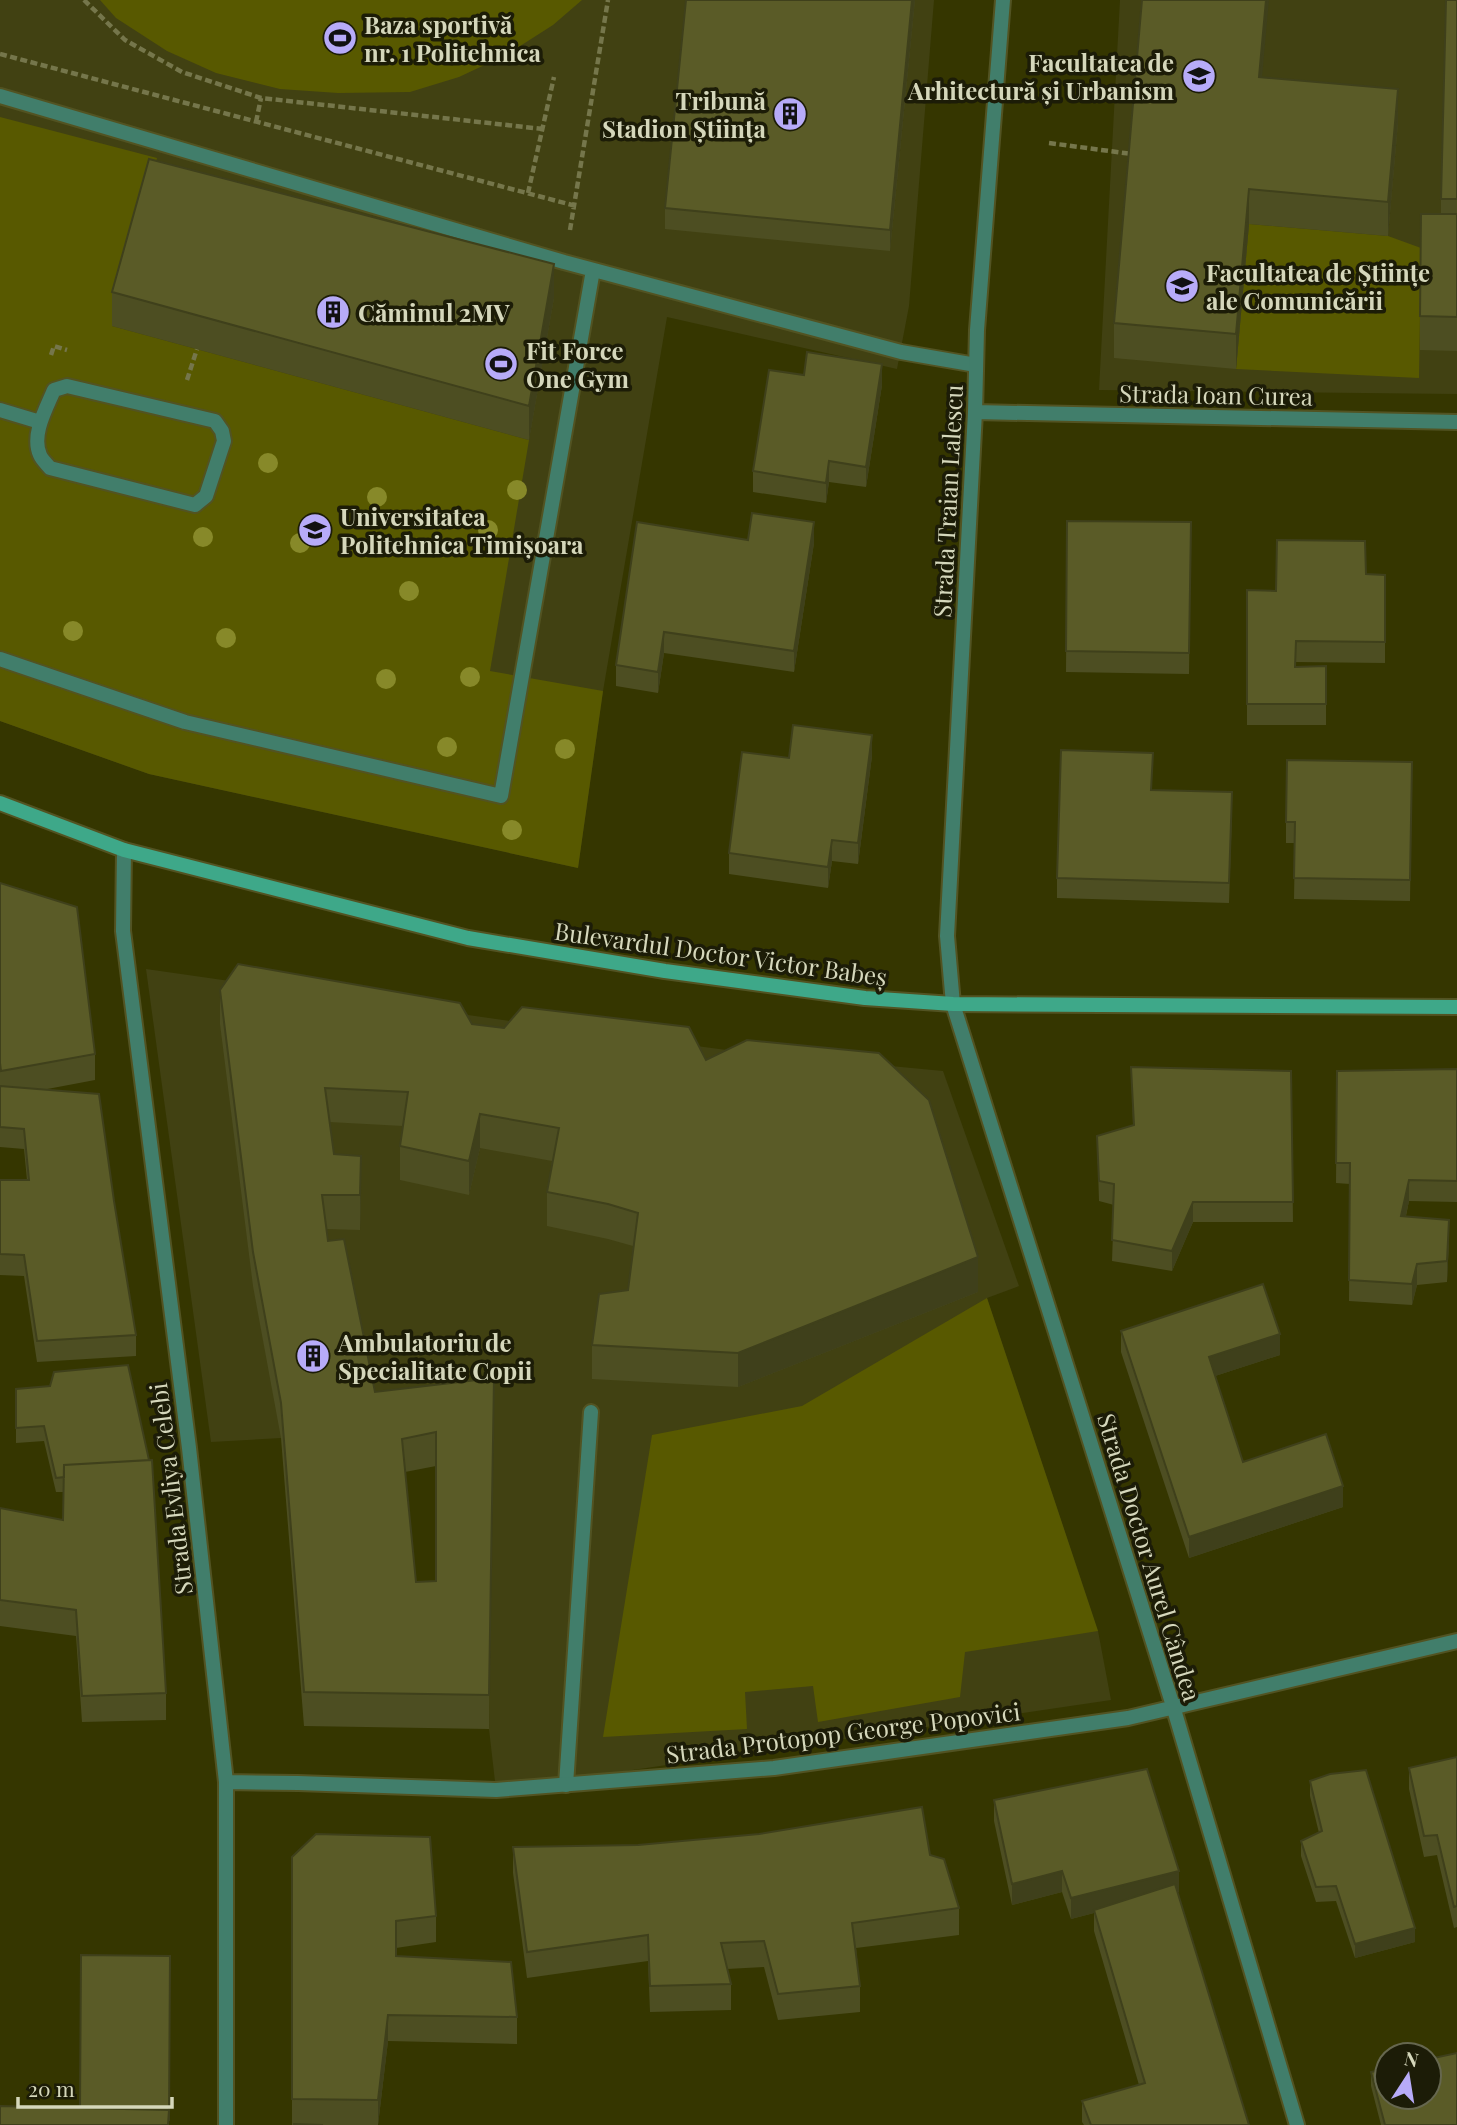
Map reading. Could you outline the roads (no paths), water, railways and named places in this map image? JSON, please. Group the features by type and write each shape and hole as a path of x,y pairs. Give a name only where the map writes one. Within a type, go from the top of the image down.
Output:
{"street":[{"name":"Strada Traian Lalescu","path":"953,1004 947,936 977,330 1003,0"},
{"path":"0,96 593,270 901,352 976,365"},
{"path":"0,659 185,722 501,796 593,270"},
{"path":"67,386 215,421 222,431 224,441 206,496 195,505 50,468 39,454 40,422 54,390 67,386"},
{"path":"0,410 40,422"},
{"name":"Strada Ioan Curea","path":"975,412 1457,422"},
{"name":"Bulevardul Doctor Victor Babeș","path":"0,803 124,850 468,938 665,971 851,996 953,1004 1457,1007"},
{"name":"Strada Evliya Celebi","path":"124,850 123,931 189,1448 226,1782 226,2125"},
{"name":"Strada Doctor Aurel Cândea","path":"953,1004 1172,1706 1297,2125"},
{"path":"566,1784 591,1412"},
{"name":"Strada Protopop George Popovici","path":"226,1782 496,1790 774,1768 1128,1718 1457,1641"}],"place":[{"name":"Baza sportivă nr. 1 Politehnica","path":"340,38"},
{"name":"Facultatea de Arhitectură și Urbanism","path":"1199,76"},
{"name":"Tribună Stadion Știința","path":"790,114"},
{"name":"Facultatea de Științe ale Comunicării","path":"1182,286"},
{"name":"Căminul 2MV","path":"333,312"},
{"name":"Fit Force One Gym","path":"501,364"},
{"name":"Universitatea Politehnica Timișoara","path":"315,530"},
{"name":"Ambulatoriu de Specialitate Copii","path":"313,1356"}]}
